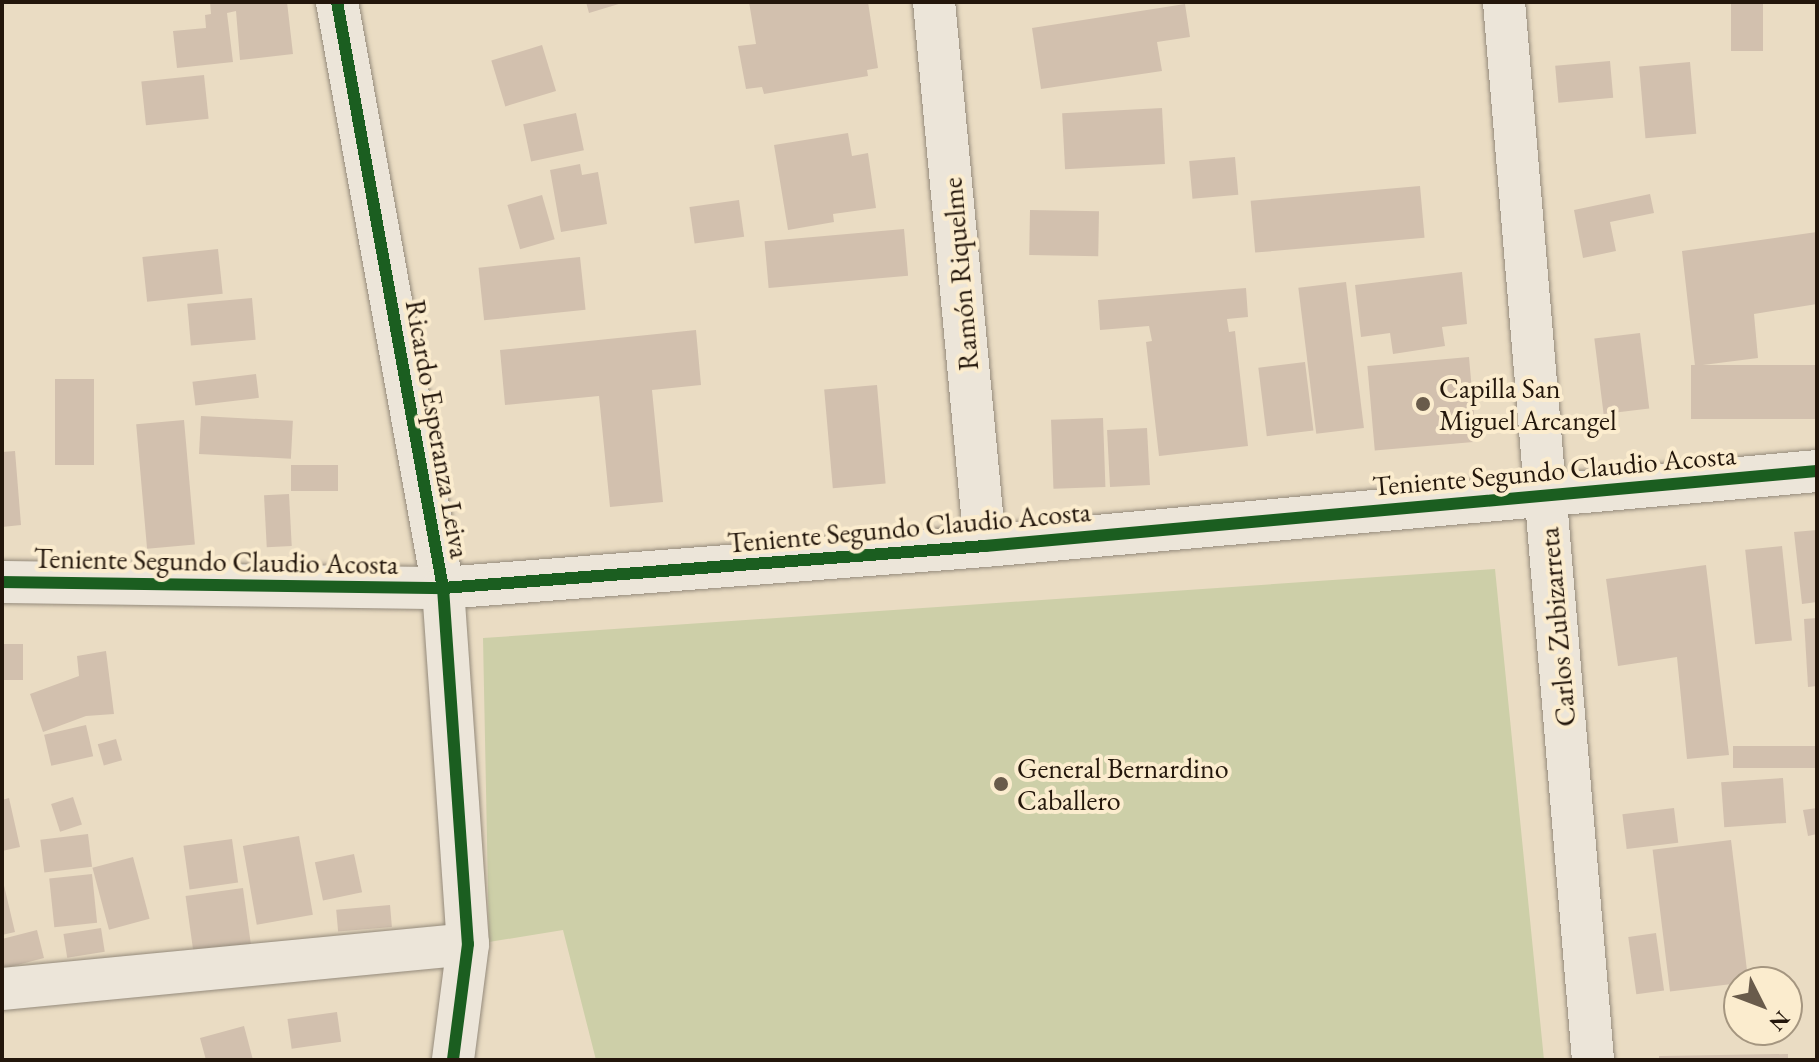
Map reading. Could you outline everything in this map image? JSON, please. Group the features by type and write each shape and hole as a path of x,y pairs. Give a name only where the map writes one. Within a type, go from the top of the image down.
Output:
{"street":[{"name":"Ricardo Esperanza Leiva","path":"337,2 443,588 468,944 453,1060"},
{"name":"Ramón Riquelme","path":"934,2 985,546"},
{"name":"Carlos Zubizarreta","path":"1504,2 1593,1060"},
{"name":"Teniente Segundo Claudio Acosta","path":"2,582 443,588 985,546 1817,471"},
{"path":"2,989 468,944"}],"green space":[{"name":"General Bernardino Caballero","path":"1495,569 1544,1060 596,1060 563,930 489,942 483,638"}],"building":[{"path":"210,2 287,2 293,54 240,60 236,11 227,13 233,62 177,68 173,31 206,28 205,15 211,14"},
{"path":"586,2 622,2 622,3 589,13"},
{"path":"749,2 868,2 878,68 867,70 868,76 764,94 762,87 746,89 738,46 756,44"},
{"path":"1731,2 1763,2 1763,51 1731,51"},
{"path":"1185,4 1190,37 1157,42 1162,71 1041,89 1032,28"},
{"path":"542,45 556,91 505,106 491,60"},
{"path":"1610,61 1613,98 1558,103 1555,66"},
{"path":"1690,62 1696,134 1645,138 1639,66"},
{"path":"204,75 209,119 146,125 141,82"},
{"path":"1162,108 1165,164 1065,169 1062,113"},
{"path":"576,113 584,150 531,161 523,124"},
{"path":"848,133 852,156 868,153 876,208 833,214 834,222 788,230 774,145"},
{"path":"1235,157 1238,195 1192,199 1189,161"},
{"path":"580,164 582,175 598,172 607,224 561,232 550,170"},
{"path":"1420,186 1425,238 1255,253 1251,201"},
{"path":"1650,194 1654,213 1610,222 1616,251 1583,258 1574,210"},
{"path":"542,195 555,239 520,249 507,205"},
{"path":"739,200 744,237 695,244 689,207"},
{"path":"1030,210 1099,211 1098,256 1029,255"},
{"path":"904,229 908,276 769,288 765,241"},
{"path":"1817,232 1817,304 1754,314 1758,358 1695,366 1682,251"},
{"path":"218,249 223,294 147,302 142,257"},
{"path":"580,257 586,310 484,320 479,268"},
{"path":"1462,272 1467,324 1442,327 1445,346 1393,354 1390,333 1361,337 1355,285"},
{"path":"1346,282 1364,428 1316,434 1298,288"},
{"path":"1246,288 1248,317 1227,319 1229,332 1235,331 1248,446 1159,456 1146,342 1152,341 1149,326 1100,330 1098,300"},
{"path":"252,298 256,340 191,346 187,304"},
{"path":"696,330 701,385 652,390 663,502 610,507 599,396 505,405 500,350"},
{"path":"1640,333 1649,408 1604,414 1594,339"},
{"name":"Capilla San Miguel Arcangel","path":"1469,357 1476,442 1375,451 1367,366"},
{"path":"1305,362 1313,430 1267,436 1258,368"},
{"path":"1691,365 1817,365 1817,419 1691,419"},
{"path":"256,374 259,398 195,406 192,382"},
{"path":"55,379 94,379 94,465 55,465"},
{"path":"877,385 886,484 833,488 824,390"},
{"path":"201,416 293,421 291,459 199,454"},
{"path":"1103,418 1105,487 1053,489 1051,420"},
{"path":"184,420 195,545 147,549 136,424"},
{"path":"1147,428 1150,485 1110,487 1107,430"},
{"path":"15,451 21,525 2,527 2,452"},
{"path":"291,465 338,465 338,491 291,491"},
{"path":"289,494 292,546 267,547 264,495"},
{"path":"1817,530 1817,602 1802,604 1794,532"},
{"path":"1782,546 1792,640 1755,644 1745,550"},
{"path":"1706,565 1729,755 1687,759 1677,657 1618,666 1606,579"},
{"path":"1817,618 1817,686 1808,687 1804,619"},
{"path":"2,644 23,644 23,680 2,680"},
{"path":"106,651 114,714 86,716 43,732 30,694 79,676 77,656"},
{"path":"86,725 93,756 51,766 44,735"},
{"path":"116,739 122,760 104,765 98,744"},
{"path":"1733,746 1817,746 1817,768 1733,768"},
{"path":"1783,778 1786,823 1724,827 1721,782"},
{"path":"73,797 82,825 60,832 51,804"},
{"path":"9,798 20,847 2,851 2,800"},
{"path":"1674,808 1678,843 1627,849 1622,814"},
{"path":"1817,808 1817,834 1808,836 1803,810"},
{"path":"88,834 92,867 44,873 40,840"},
{"path":"299,836 313,915 257,925 243,846"},
{"path":"232,839 238,883 190,889 183,846"},
{"path":"1731,840 1746,966 1723,966 1723,985 1670,992 1653,850"},
{"path":"354,854 362,892 323,900 315,862"},
{"path":"133,857 150,919 109,930 92,868"},
{"path":"92,874 97,923 54,927 49,878"},
{"path":"2,877 15,932 2,935"},
{"path":"243,888 252,955 195,963 186,896"},
{"path":"390,905 392,927 338,932 336,910"},
{"path":"101,928 105,952 67,958 63,934"},
{"path":"37,930 44,958 2,969 2,939"},
{"path":"1656,933 1664,990 1636,994 1628,937"},
{"path":"337,1012 341,1042 292,1049 287,1019"},
{"path":"244,1026 253,1060 206,1060 200,1038"},
{"path":"1788,1054 1788,1060 1659,1060 1659,1056"}],"cycle path":[{"path":"337,2 443,588 468,944 453,1060"},
{"path":"2,582 443,588 985,546 1817,471"}],"place":[{"name":"Capilla San Miguel Arcangel","path":"1423,404"},
{"name":"General Bernardino Caballero","path":"1001,784"}]}
